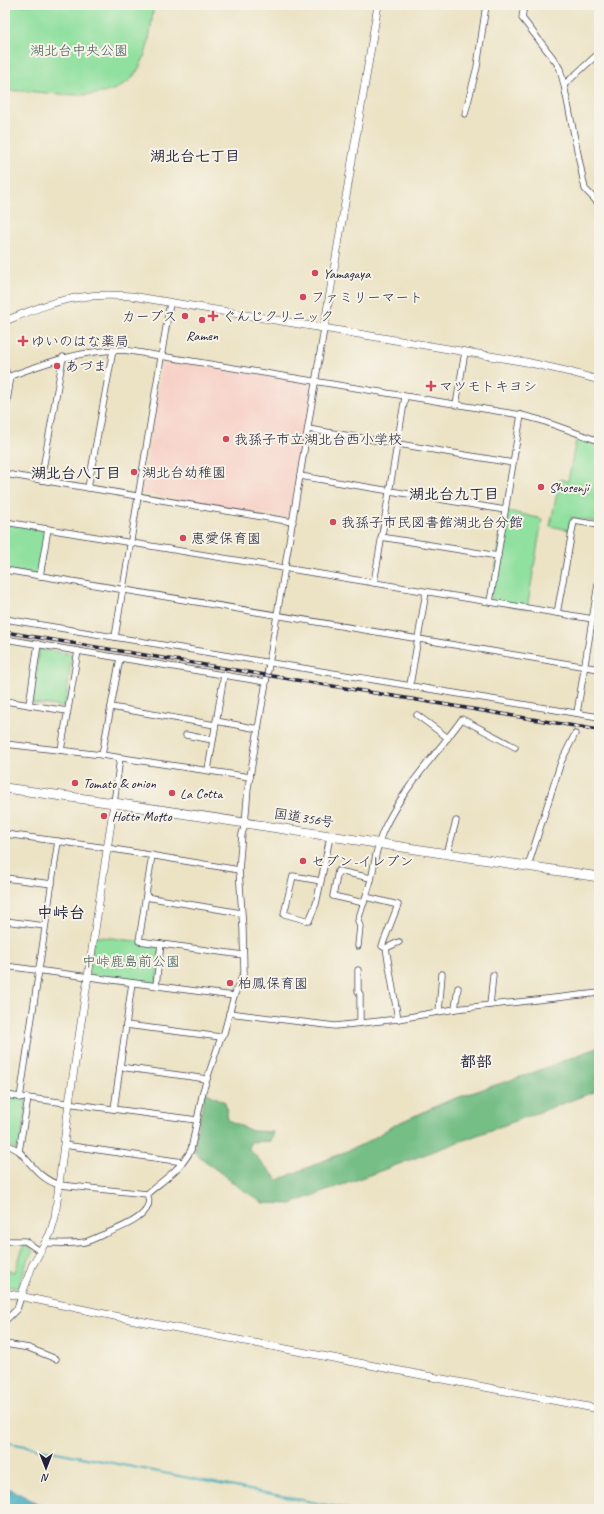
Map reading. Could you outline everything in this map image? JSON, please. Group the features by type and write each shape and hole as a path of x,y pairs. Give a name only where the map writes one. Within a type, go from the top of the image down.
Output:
{"highway":[{"name":"国道356号","path":"5,788 114,803 599,877"}],"street":[{"path":"5,1142 19,1151 39,1175 52,1183 147,1194 177,1170 191,1150 203,1091 221,1037 224,1033 234,996 244,972 239,870 242,834 245,824 250,777 378,5"},
{"path":"465,114 477,67 486,5"},
{"path":"524,5 522,18 556,62 564,85 586,189 599,204"},
{"path":"564,85 599,53"},
{"path":"5,321 55,303 82,297 116,295 132,296 549,367 599,380"},
{"path":"115,637 170,303"},
{"path":"88,488 113,350"},
{"path":"8,377 63,357 83,353 124,350 520,415 540,420 599,441"},
{"path":"456,405 465,352"},
{"path":"41,480 63,357"},
{"path":"5,369 8,377 5,414"},
{"path":"374,583 405,397"},
{"path":"490,602 520,415"},
{"path":"308,429 513,462"},
{"path":"5,474 293,522"},
{"path":"300,476 505,510"},
{"path":"557,613 574,521 599,525"},
{"path":"5,522 599,620"},
{"path":"40,576 48,529"},
{"path":"381,537 498,556"},
{"path":"5,570 599,668"},
{"path":"577,713 599,578"},
{"path":"410,685 426,592"},
{"path":"5,618 599,717"},
{"path":"5,639 266,682"},
{"path":"29,705 38,644"},
{"path":"61,750 78,651"},
{"path":"102,755 120,658"},
{"path":"208,770 224,675"},
{"path":"5,701 67,711"},
{"path":"111,707 258,729"},
{"path":"417,715 448,738"},
{"path":"358,946 360,926 358,921 371,878 378,844 384,828 411,783 462,719 516,747"},
{"path":"528,866 561,762 575,734"},
{"path":"186,735 213,740"},
{"path":"5,744 102,755 250,777"},
{"path":"5,1321 17,1309 32,1266 45,1243 55,1217 69,1104 120,758"},
{"path":"447,854 456,821"},
{"path":"5,834 107,848 239,870"},
{"path":"321,881 293,876 284,914 308,921 316,904 321,881 330,836"},
{"path":"20,1098 58,841"},
{"path":"152,855 139,941 243,955"},
{"path":"364,903 333,896 338,871 371,878"},
{"path":"5,878 52,884"},
{"path":"366,896 398,905 382,946 386,948 398,1019"},
{"path":"146,897 242,913"},
{"path":"5,921 45,926"},
{"path":"386,948 399,942"},
{"path":"156,985 161,944"},
{"path":"5,966 234,996"},
{"path":"358,970 360,1023"},
{"path":"439,1012 442,974"},
{"path":"490,1005 493,975"},
{"path":"114,1109 132,982"},
{"path":"455,1009 458,988"},
{"path":"229,1013 324,1026 335,1026 398,1019 455,1009 599,993"},
{"path":"126,1025 221,1037"},
{"path":"120,1067 207,1079"},
{"path":"5,1095 197,1120"},
{"path":"19,1151 28,1099"},
{"path":"64,1145 183,1162"},
{"path":"45,1243 86,1242 125,1225 137,1219 144,1212 150,1202 147,1194"},
{"path":"5,1241 25,1241 40,1251"},
{"path":"5,1293 119,1317 599,1409"},
{"path":"5,1344 29,1348 56,1359"}],"shaded area":[{"name":"我孫子市立湖北台西小学校","path":"163,359 312,384 288,518 141,493"}],"green space":[{"name":"湖北台中央公園","path":"5,5 154,5 147,49 142,62 132,78 117,88 100,93 81,95 5,91"},
{"path":"577,435 599,444 599,522 571,518 569,530 550,526 560,479 568,481"},
{"path":"505,510 542,519 527,609 490,602"},
{"path":"5,522 48,529 40,576 5,570"},
{"path":"39,649 72,654 65,707 32,703"},
{"name":"中峠鹿島前公園","path":"94,936 161,944 156,985 88,977"},
{"path":"599,1047 599,1090 291,1204 263,1203 236,1185 195,1153 195,1140 205,1092 225,1102 228,1120 252,1131 273,1132 270,1141 250,1142 249,1149 278,1180 366,1143 394,1125 450,1100 529,1074"},
{"path":"5,1095 28,1099 19,1151 5,1143"},
{"path":"24,1244 33,1251 26,1265 19,1288 5,1286 5,1270 15,1272"}],"water":[{"path":"5,1486 48,1509 5,1509"}],"waterway":[{"path":"5,1442 348,1509"}],"railway":[{"path":"5,632 599,730"}],"place":[{"name":"Yamagaya","path":"315,273"},
{"name":"ファミリーマート","path":"303,297"},
{"name":"カーブス","path":"185,316"},
{"name":"ぐんじクリニック","path":"213,316"},
{"name":"Ramen","path":"202,320"},
{"name":"ゆいのはな薬局","path":"23,341"},
{"name":"あづま","path":"57,366"},
{"name":"マツモトキヨシ","path":"431,386"},
{"name":"我孫子市立湖北台西小学校","path":"226,439"},
{"name":"湖北台幼稚園","path":"134,472"},
{"name":"Shosenji","path":"541,487"},
{"name":"我孫子市民図書館湖北台分館","path":"333,522"},
{"name":"恵愛保育園","path":"183,538"},
{"name":"Tomato & onion","path":"75,783"},
{"name":"La Cotta","path":"172,793"},
{"name":"Hotto Motto","path":"104,816"},
{"name":"セブン-イレブン","path":"303,861"},
{"name":"柏鳳保育園","path":"230,983"}],"district":[{"name":"湖北台七丁目","path":"195,156"},
{"name":"湖北台八丁目","path":"76,473"},
{"name":"湖北台九丁目","path":"454,494"},
{"name":"中峠台","path":"61,913"},
{"name":"都部","path":"476,1062"}]}
